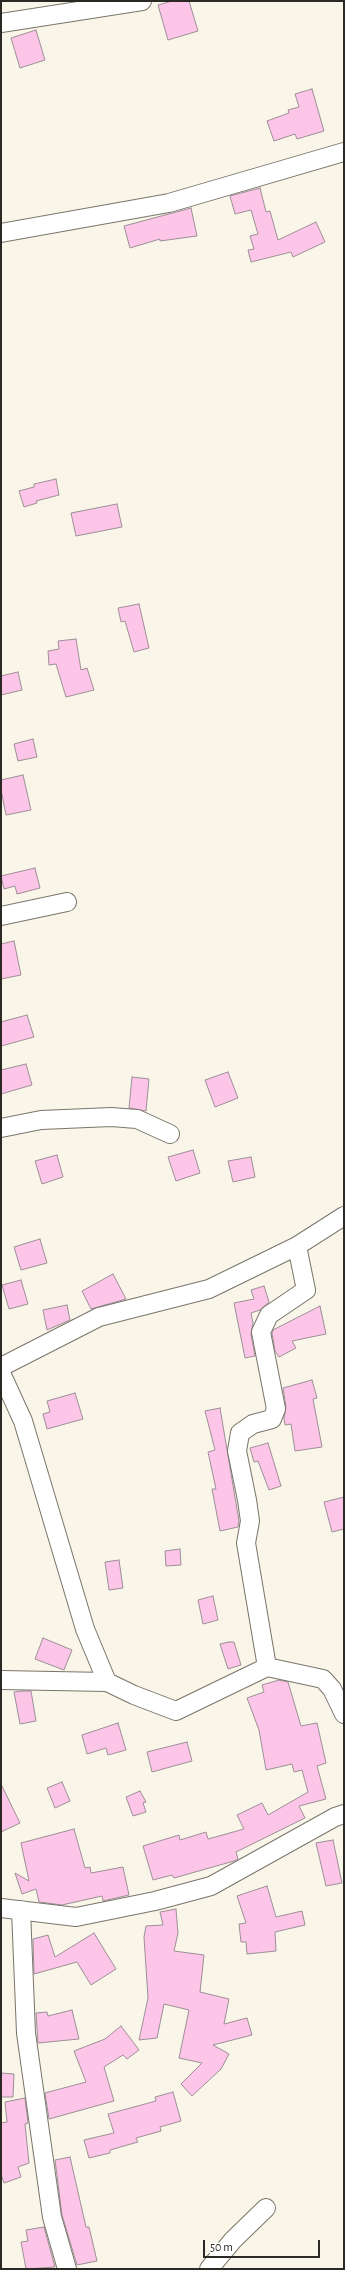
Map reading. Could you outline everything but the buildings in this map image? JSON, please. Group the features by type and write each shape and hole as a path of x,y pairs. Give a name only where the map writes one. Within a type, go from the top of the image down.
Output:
{"street":[{"path":"1,23 142,1"},
{"path":"1,233 169,203 344,152"},
{"path":"1,916 67,902"},
{"path":"1,1128 41,1120 111,1117 137,1119 170,1134"},
{"path":"1,1367 99,1317 209,1289 297,1246 344,1216"},
{"path":"267,1667 246,1543 250,1521 237,1451 240,1433 253,1424 272,1419 276,1410 261,1332 269,1315 306,1290 297,1246"},
{"path":"1,1373 23,1421 85,1629 107,1682"},
{"path":"1,1680 107,1682 134,1695 176,1711 267,1667 323,1679 332,1690 344,1714"},
{"path":"1,1908 76,1917 155,1901 211,1886 335,1817 344,1814"},
{"path":"22,1910 26,2033 52,2217 67,2269"},
{"path":"209,2269 233,2240 266,2208"}]}
